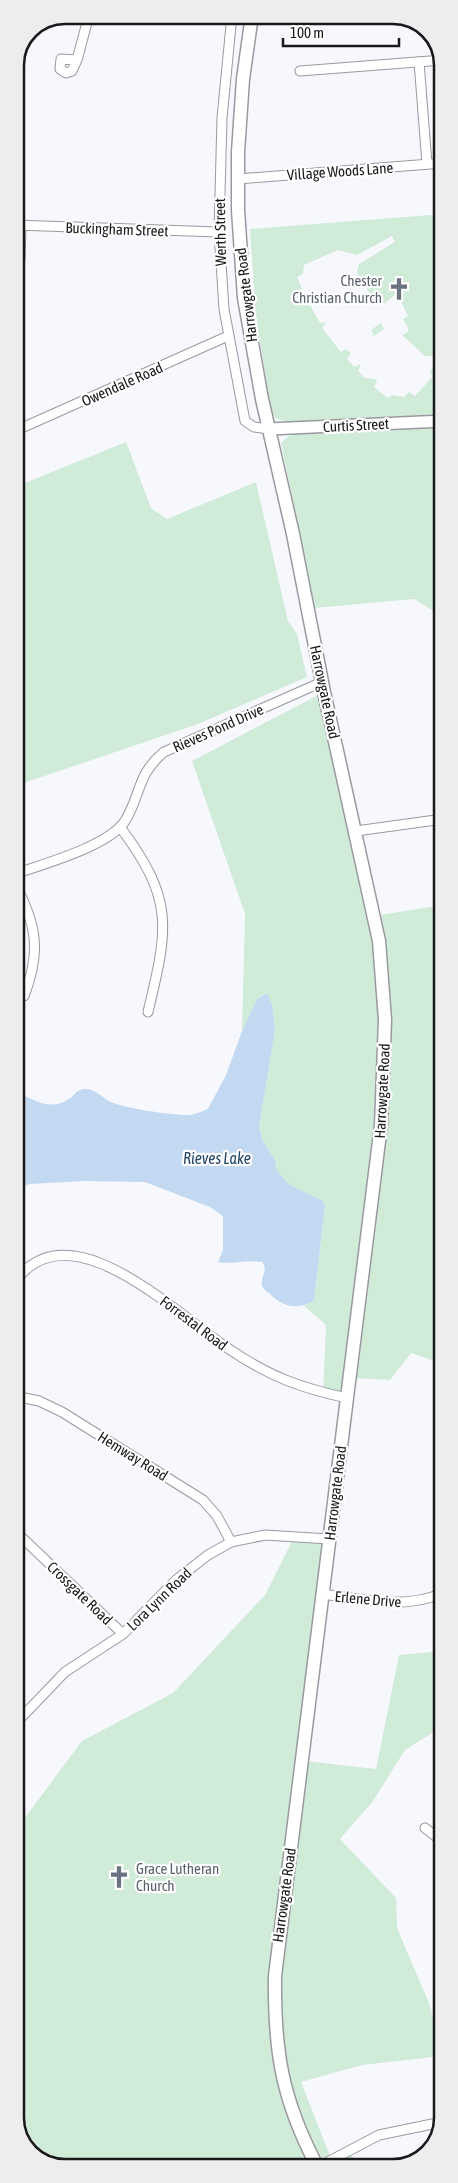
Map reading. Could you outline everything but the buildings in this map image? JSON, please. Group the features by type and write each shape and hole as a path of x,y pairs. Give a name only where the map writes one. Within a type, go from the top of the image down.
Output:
{"main road":[{"name":"Harrowgate Road","path":"251,24 242,94 238,179 239,248 244,298 255,367 293,534 322,682 379,940 384,983 385,1036 381,1125 274,1976 276,2042 285,2090 295,2119 314,2159"}],"street":[{"path":"77,60 87,24"},
{"name":"Werth Street","path":"231,24 222,118 219,232 223,300 228,336 245,421 254,427 269,429"},
{"path":"300,70 434,61"},
{"path":"419,62 427,164"},
{"name":"Village Woods Lane","path":"238,179 434,164"},
{"name":"Buckingham Street","path":"24,226 219,232"},
{"name":"Owendale Road","path":"24,427 228,336"},
{"name":"Curtis Street","path":"269,429 434,421"},
{"name":"Rieves Pond Drive","path":"24,871 100,842 120,827 130,812 142,778 148,768 164,752 322,682"},
{"path":"356,831 434,820"},
{"path":"120,827 151,875 163,910 164,939 148,1012"},
{"path":"24,904 31,920 35,938 35,963 24,996"},
{"name":"Forrestal Road","path":"24,1271 42,1259 62,1254 80,1256 93,1261 156,1295 232,1351 278,1378 312,1390 347,1398"},
{"name":"Hemway Road","path":"24,1398 38,1401 57,1410 203,1500 217,1516 231,1542"},
{"name":"Lora Lynn Road","path":"24,1715 65,1672 124,1634 189,1568 231,1542 265,1535 329,1539"},
{"name":"Crossgate Road","path":"24,1540 124,1634"},
{"name":"Erlene Drive","path":"322,1594 397,1603 434,1596"},
{"path":"424,1828 434,1835"},
{"path":"333,2159 379,2135 434,2124"}],"green space":[{"path":"434,215 434,356 425,356 402,335 408,332 403,319 408,316 397,293 384,304 382,301 376,304 357,272 359,264 395,242 392,236 357,255 338,250 304,265 303,274 297,277 306,298 313,297 309,303 320,323 326,322 322,328 341,352 345,349 351,353 347,359 354,367 361,364 358,371 365,378 375,379 377,382 374,387 388,398 392,395 404,397 409,392 415,396 433,376 430,373 431,369 434,368 434,415 289,423 275,418 271,411 256,316 250,229"},
{"path":"381,323 384,329 374,336 371,330"},
{"path":"434,426 434,611 414,599 315,608 281,443 293,432"},
{"path":"126,442 151,508 167,519 256,482 288,621 297,634 307,677 198,724 24,783 24,483"},
{"path":"324,692 372,902 385,1036 347,1398 323,1393 326,1325 304,1306 314,1301 325,1206 323,1201 290,1185 277,1171 275,1160 263,1141 259,1127 275,1031 272,1004 266,993 257,999 242,1031 245,914 192,761"},
{"path":"434,906 434,1361 411,1353 390,1380 355,1378 384,1154 390,1018 380,915"},
{"path":"294,1537 329,1539 291,1843 276,2041 315,2159 54,2158 42,2152 32,2143 24,2124 24,1819 82,1741 173,1693 265,1595"},
{"path":"434,1652 434,1732 405,1750 373,1801 340,1839 396,1898 397,1928 429,2003 434,2023 434,2057 362,2065 301,2082 330,2156 318,2158 296,2112 279,2035 283,1949 305,1761 376,1769 399,1655"},
{"path":"348,2150 354,2159 331,2159"}],"water":[{"name":"Rieves Lake","path":"267,993 272,1004 275,1031 259,1127 263,1141 275,1160 277,1171 290,1185 323,1201 325,1206 314,1301 302,1306 290,1306 280,1302 265,1290 262,1286 265,1268 262,1262 218,1262 223,1250 223,1216 210,1207 145,1182 83,1181 24,1186 24,1095 41,1103 55,1104 69,1099 79,1090 88,1089 117,1104 150,1111 190,1115 208,1109 226,1075 242,1031 257,999"}],"place":[{"name":"Chester Christian Church","path":"399,289"},
{"name":"Grace Lutheran Church","path":"119,1877"}]}
